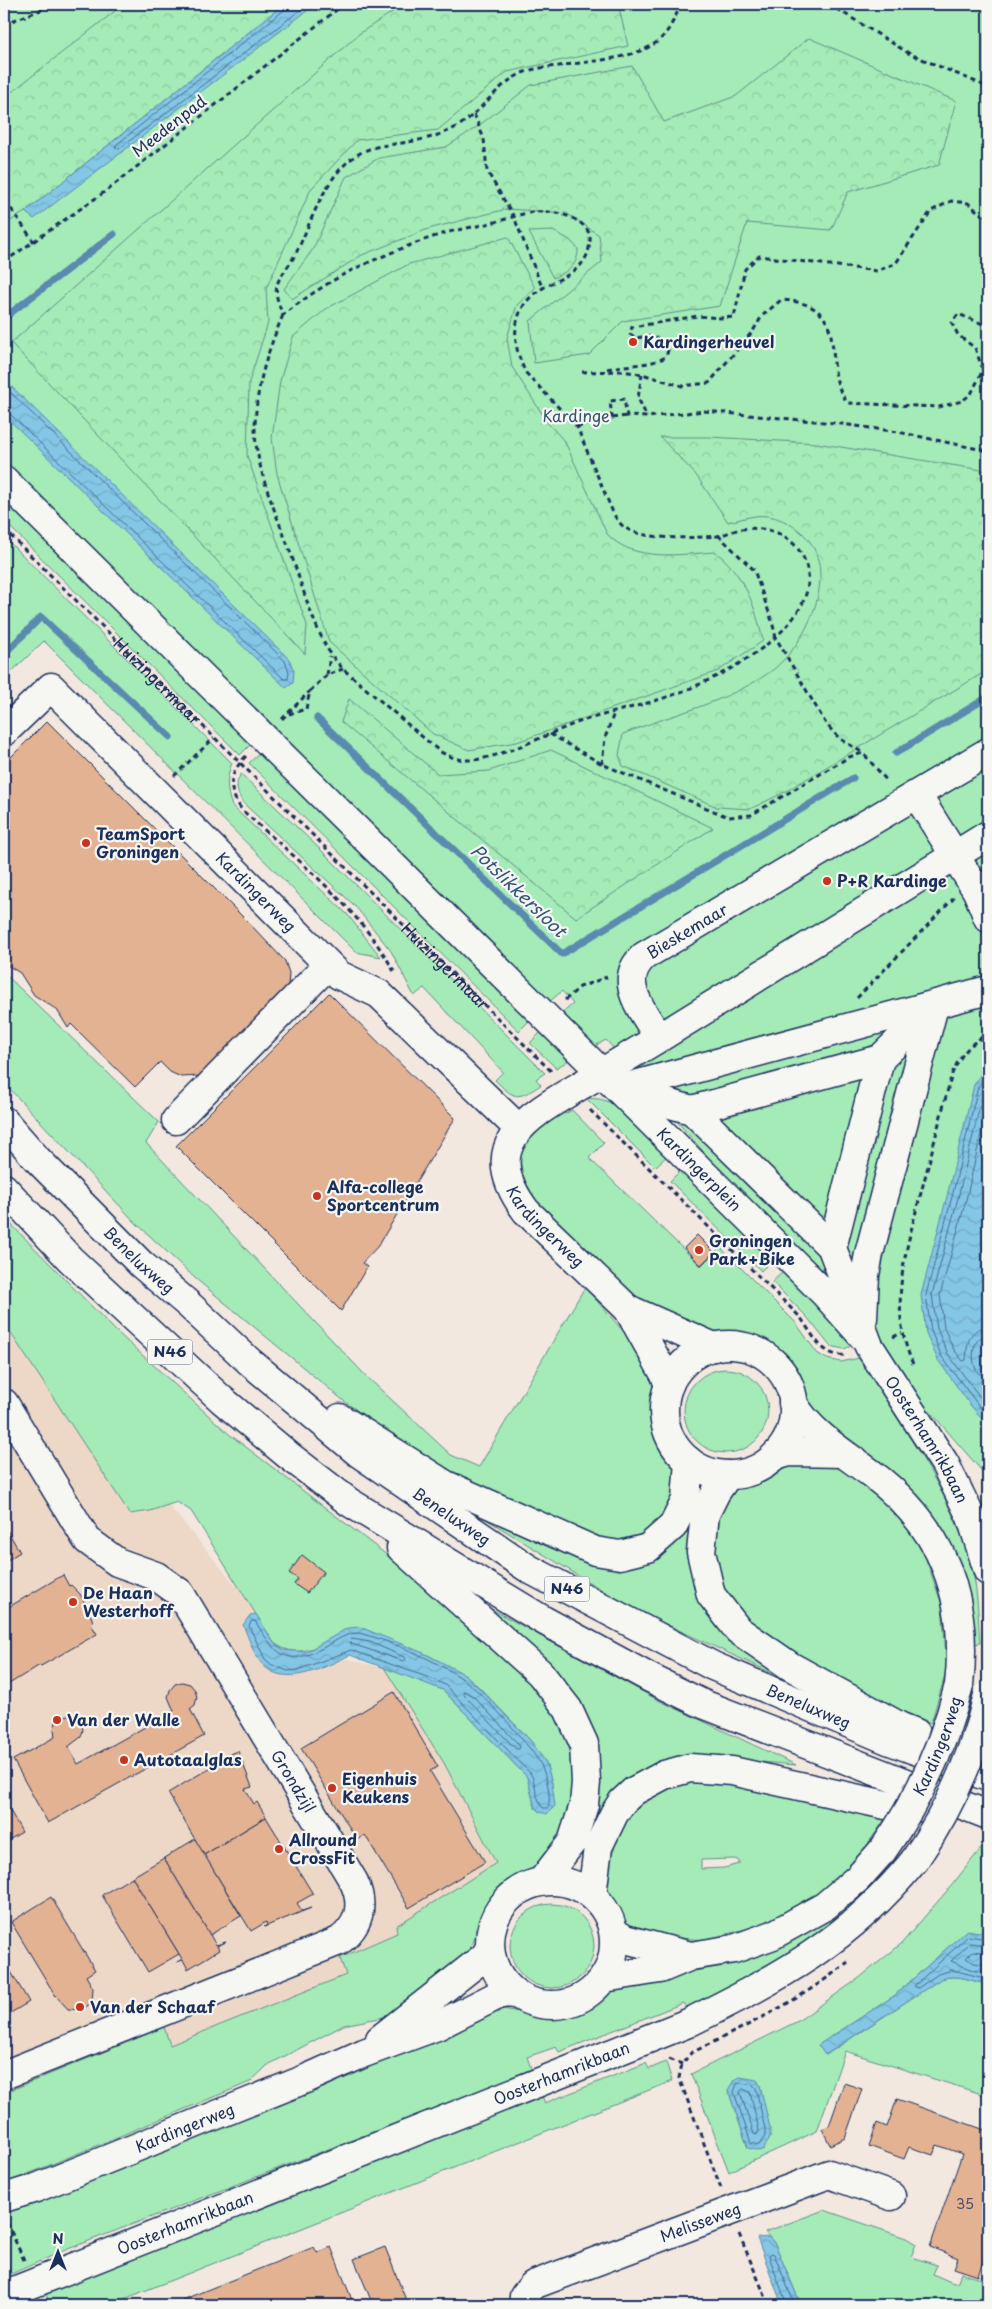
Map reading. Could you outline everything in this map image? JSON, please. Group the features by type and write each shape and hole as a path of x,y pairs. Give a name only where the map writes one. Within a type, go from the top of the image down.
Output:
{"main road":[{"name":"Huizingermaar","path":"4,480 610,1081"},
{"name":"Kardingerweg","path":"4,732 51,687 338,976 379,994 518,1128"},
{"name":"Bieskemaar","path":"631,975 637,962 651,951 988,752"},
{"path":"917,795 954,856 980,888 988,918"},
{"path":"631,975 631,987 634,995 660,1038 988,835"},
{"path":"176,1120 328,965"},
{"path":"610,1081 855,1015 934,1006 988,990"},
{"path":"692,1110 880,1058 934,1006"},
{"path":"867,1343 863,1297 869,1254 934,1006"},
{"path":"855,1015 903,1036 917,1072"},
{"name":"Kardingerweg","path":"660,1038 610,1081 570,1091 542,1108 518,1128 511,1138 506,1161 510,1186 517,1199 526,1211 628,1309 669,1385"},
{"path":"836,1260 880,1058"},
{"name":"Kardingerplein","path":"610,1081 692,1110 836,1260 867,1343"},
{"name":"Kardingerplein","path":"610,1081 824,1293 867,1343"},
{"name":"Beneluxweg","path":"4,1121 37,1159 141,1264 188,1304 250,1362 360,1454 529,1569 713,1666 888,1740 988,1777"},
{"name":"N46","path":"4,1188 70,1259 221,1399 288,1455 350,1502 540,1672 568,1709 584,1744 586,1782 584,1805 572,1842 542,1881"},
{"path":"800,1269 869,1254"},
{"name":"Kardingerweg","path":"628,1309 714,1347"},
{"name":"Oosterhamrikbaan","path":"867,1343 950,1473 971,1517 988,1571"},
{"path":"714,1347 737,1347 759,1353 772,1362 790,1388 793,1403 790,1431 775,1456 762,1466 745,1473 728,1475 707,1472 689,1461 675,1446 666,1426 665,1399 669,1385 676,1372 699,1352 714,1347"},
{"name":"N46","path":"250,1362 446,1485 595,1552 620,1555 648,1548 674,1526 686,1500 689,1461"},
{"name":"Grondzijl","path":"4,1403 87,1540 117,1562 156,1576 180,1593 354,1882 360,1900 358,1920 353,1928 339,1941 4,2075"},
{"name":"Kardingerweg","path":"604,1978 660,1968 691,1956 748,1945 807,1918 842,1892 883,1850 904,1820 930,1772 952,1714 959,1685 962,1657 957,1599 950,1574 939,1550 914,1513 896,1493 842,1453 800,1415 793,1403"},
{"path":"775,1456 789,1452 842,1453"},
{"path":"728,1475 716,1492 705,1514 700,1552 711,1595 738,1630 790,1666 901,1727 988,1761"},
{"name":"N46","path":"350,1502 543,1620 650,1678 703,1704 981,1813"},
{"name":"Oosterhamrikbaan","path":"4,2295 688,2023 765,1984 812,1956 859,1920 894,1886 932,1836 961,1782 979,1731 988,1695"},
{"name":"N46","path":"592,1894 598,1847 622,1802 634,1791 664,1775 690,1768 732,1772 886,1805 981,1813"},
{"path":"542,1881 569,1882 592,1894 610,1918 614,1932 613,1956 604,1978 586,1995 563,2004 539,2004 516,1994 500,1978 495,1969 490,1948 492,1925 503,1904 520,1889 542,1881"},
{"name":"Kardingerweg","path":"614,1932 625,1939 691,1956"},
{"name":"Kardingerweg","path":"364,2053 484,1957 490,1948"},
{"name":"Kardingerweg","path":"4,2198 36,2188 251,2102 364,2053 437,2026 502,1993 516,1994"},
{"name":"Melisseweg","path":"522,2305 524,2296 533,2285 829,2174 891,2196"}],"path":[{"path":"4,24 56,4"},
{"name":"Meedenpad","path":"4,262 114,185 344,4"},
{"path":"282,315 276,297 277,283 297,252 320,198 330,180 353,158 378,146 431,138 457,126 474,114 505,83 526,71 632,54 655,44 670,26 682,4"},
{"path":"829,4 910,54 988,87"},
{"path":"474,114 484,139 487,172 514,217 542,287"},
{"path":"582,372 640,363 654,363 666,357 668,350 662,340 653,335 636,338 630,334 632,327 698,316 734,317 745,269 759,256 877,271 896,263 931,211 951,201 968,203 988,220"},
{"path":"4,203 12,210 34,242"},
{"path":"536,212 554,213 575,220 588,232 590,246 584,261 568,275 542,287 521,308 515,336 517,352 526,373 577,428 614,515 623,526 643,534 658,536 718,536 742,529 765,528 789,539 803,556 808,574 805,600 800,610 776,638 757,653 699,685 550,734 487,758 467,760 448,756 439,751 343,669 330,655 308,602 262,471 255,426 259,389 265,359 282,315 317,289 353,270 434,236 514,217 536,212"},
{"path":"601,370 642,374 682,386 709,383 754,331 762,316 781,300 797,301 821,314 830,329 839,392 848,402 939,406 962,401 971,394 984,370 975,348 958,334 952,323 958,314 988,326"},
{"path":"642,374 638,398 647,417"},
{"path":"612,418 610,401 624,399 627,416"},
{"path":"577,428 612,418 627,416 647,417 704,411 835,423 898,432 988,451"},
{"name":"Huizingermaar","path":"4,529 801,1318 820,1345 830,1354 843,1356 867,1343 902,1334 900,1283 908,1245"},
{"path":"718,536 754,570 776,638 826,724 839,738 863,754 896,794 917,795"},
{"path":"327,675 330,655"},
{"path":"310,691 306,709 287,714 310,691 327,675 343,669"},
{"path":"602,764 605,738 614,712"},
{"path":"550,734 602,764 728,817 740,817 760,810 849,757 863,754"},
{"path":"157,792 214,738"},
{"path":"240,763 232,776 231,784 234,798 242,810 348,907 382,949"},
{"path":"855,1015 951,900 980,888"},
{"path":"521,1042 580,987 599,978 631,975"},
{"path":"902,1243 908,1245 945,1100 957,1062 969,1046 988,1034"},
{"path":"940,1098 945,1100"},
{"path":"682,2064 679,2078 768,2305"}],"shaded area":[{"path":"4,1307 283,1642 394,1671 503,1863 449,1938 4,2125"}],"green space":[{"name":"Kardinge","path":"4,4 988,4 988,1478 606,1040 593,1047 560,1015 573,1004 562,991 548,1003 4,464"},
{"path":"124,4 284,4 25,212 4,225 4,98"},
{"path":"405,4 618,4 628,46 507,72 438,130 357,140 311,189 266,289 268,323 249,382 247,456 307,625 305,654 11,343 360,33"},
{"path":"809,38 956,101 939,165 848,192 831,230 747,223 720,306 623,321 589,355 534,363 530,321 602,262 599,235 566,213 507,209 428,229 362,255 292,299 284,289 313,249 346,177 379,158 446,147 477,127 531,85 632,66 664,122 736,96"},
{"path":"553,231 570,240 578,249 578,255 571,267 553,278 529,232"},
{"path":"508,237 535,288 517,305 507,338 512,367 548,423 565,442 607,534 618,543 644,553 673,555 716,552 742,581 752,603 763,641 718,671 517,742 469,750 433,734 329,642 277,474 272,438 280,381 293,337 326,309 409,264"},
{"path":"660,437 709,437 816,443 988,471 988,670 783,793 750,809 717,807 623,766 619,755 623,734 735,692 770,672 784,659 797,643 808,623 816,603 820,582 819,562 811,544 797,529 782,520 766,516 752,516 728,522 696,475"},
{"path":"4,498 252,743 240,755 4,521"},
{"path":"4,537 232,763 228,784 232,806 347,914 381,957 356,952 44,641 4,679"},
{"path":"349,699 438,774 489,771 551,750 713,828 576,918 341,722"},
{"path":"261,752 531,1019 519,1031 249,763"},
{"path":"241,774 321,850 545,1073 536,1079 541,1085 516,1096 495,1080 503,1072 424,988 414,996 391,951 355,906 244,804 237,789"},
{"path":"4,973 159,1122 146,1143 366,1376 451,1455 479,1467 585,1287 643,1354 656,1381 654,1413 661,1437 676,1468 673,1504 656,1526 637,1536 609,1543 470,1491 344,1401 196,1279 135,1222 4,1083"},
{"path":"542,1031 571,1059 556,1068 530,1043"},
{"path":"586,1098 604,1100 622,1110 668,1155 655,1167"},
{"path":"562,1110 565,1114 572,1110 604,1143 589,1158 701,1266 720,1247 796,1323 817,1353 827,1359 841,1362 859,1358 937,1483 962,1537 975,1584 980,1643 974,1644 972,1606 962,1568 934,1516 901,1480 812,1414 794,1378 783,1363 764,1349 743,1339 709,1333 649,1307 619,1282 534,1200 522,1178 520,1156 523,1146 527,1138"},
{"path":"682,1169 772,1260 761,1271 670,1181"},
{"path":"4,1217 117,1332 229,1434 452,1605 527,1668 566,1722 580,1760 575,1813 556,1851 537,1868 501,1892 487,1910 468,1953 389,2016 344,2025 268,2065 250,2082 4,2184 4,2093 164,2027 170,2045 346,1975 340,1958 397,1933 396,1926 496,1863 444,1763 383,1666 443,1690 527,1777 535,1808 540,1812 552,1783 546,1763 531,1741 466,1675 348,1628 321,1644 303,1651 284,1649 274,1643 191,1511 177,1502 150,1511 130,1514 4,1323"},
{"path":"784,1271 842,1332 851,1346 844,1349 830,1346 806,1316 772,1282"},
{"path":"726,1369 742,1372 756,1381 765,1395 768,1411 765,1427 756,1441 742,1450 726,1453 710,1450 696,1441 687,1427 684,1411 687,1395 696,1381 710,1372"},
{"path":"788,1462 834,1465 868,1486 897,1511 923,1550 942,1605 947,1669 931,1723 877,1701 827,1674 750,1624 722,1590 713,1556 715,1522 725,1495 744,1483"},
{"path":"471,1510 575,1556 681,1529 695,1533 692,1560 802,1687 633,1609"},
{"path":"475,1600 656,1699 796,1765 714,1758 602,1817 592,1812 596,1771"},
{"path":"707,1777 888,1815 867,1845 835,1881 804,1903 771,1922 705,1940 655,1936 632,1929 616,1911 605,1887 611,1844 622,1819 659,1788","holes":["735,1859 739,1861 739,1864 724,1868 701,1869 701,1860"]},
{"path":"986,1842 988,1843 988,1934 967,1930 894,1996 819,2045 826,2055 940,1979 959,1977 988,1984 988,2096 845,2051 817,2131 729,2172 691,2074 798,2021 858,1979 901,1944","holes":["760,2085 770,2137 748,2148 728,2090"]},
{"path":"859,1895 861,1897 841,1914 779,1960 734,1986 687,2009 683,2003 559,2052 556,2047 527,2057 532,2071 68,2249 4,2277 4,2213 40,2202 327,2086 464,2021 503,2009 530,2014 556,2014 584,2009 619,1984 724,1966 761,1955 798,1937 829,1918"},
{"path":"552,1904 568,1907 582,1916 591,1930 594,1946 591,1962 582,1976 568,1985 552,1988 536,1985 522,1976 513,1962 510,1946 513,1930 522,1916 536,1907"},
{"path":"666,2062 672,2081 109,2305 50,2305 45,2292 542,2096 545,2103 646,2063 649,2069"},
{"path":"824,2210 906,2238 916,2244 911,2257 937,2265 933,2274 953,2283 958,2282 961,2273 988,2281 988,2305 801,2305 775,2244 765,2232"}],"water":[{"path":"284,4 316,4 34,219 25,212"},
{"path":"4,379 289,659 294,671 293,683 286,688 4,415"},
{"path":"988,1069 988,1334 985,1361 988,1379 988,1425 971,1406 938,1360 926,1333 921,1295 974,1085 981,1074"},
{"path":"256,1614 274,1643 283,1650 306,1652 348,1628 360,1627 426,1654 466,1675 531,1741 546,1763 552,1783 555,1806 547,1814 535,1808 527,1777 443,1690 350,1655 305,1674 281,1675 270,1671 258,1659 243,1625 250,1615"},
{"path":"967,1930 988,1934 988,1984 959,1977 941,1979 825,2055 818,2045 894,1996"},
{"path":"740,2077 757,2080 760,2085 770,2128 770,2137 764,2149 759,2151 748,2148 728,2090 734,2080"},
{"path":"769,2237 775,2244 801,2305 782,2305 757,2238"}],"building":[{"name":"TeamSport Groningen","path":"47,721 285,961 289,973 288,988 202,1076 181,1077 170,1072 160,1062 135,1087 71,1024 68,1028 57,1010 34,995 20,973 4,963 4,764"},
{"name":"Alfa-college Sportcentrum","path":"329,993 455,1118 378,1246 362,1263 367,1267 341,1311 176,1146"},
{"name":"Groningen Park+Bike","path":"697,1235 714,1252 701,1265 684,1248"},
{"path":"4,1525 20,1552 4,1562"},
{"path":"302,1555 324,1572 307,1593 294,1584 298,1579 289,1573"},
{"path":"63,1575 69,1586 71,1585 80,1594 89,1610 93,1622 91,1624 97,1634 4,1687 4,1612 7,1608"},
{"path":"182,1682 190,1684 195,1690 197,1697 195,1705 190,1709 204,1736 48,1823 13,1760 55,1737 54,1729 56,1722 61,1717 68,1715 76,1717 81,1722 83,1730 81,1737 68,1747 78,1764 174,1711 168,1697 170,1690 175,1684"},
{"path":"394,1692 438,1767 430,1771 485,1862 409,1908 365,1835 357,1840 301,1748"},
{"path":"238,1751 252,1787 245,1789 254,1804 257,1802 266,1817 204,1855 168,1793 213,1766 211,1762"},
{"path":"4,1800 22,1832 4,1843"},
{"path":"266,1817 313,1894 297,1903 302,1911 311,1908 264,1927 267,1925 266,1922 251,1931 204,1855"},
{"path":"195,1839 241,1916 210,1935 164,1858"},
{"path":"164,1858 216,1945 226,1942 217,1946 219,1950 188,1969 183,1960 177,1962 182,1959 132,1877"},
{"path":"132,1877 179,1954 148,1972 102,1895"},
{"path":"51,1897 95,1970 86,1976 93,1988 92,2002 82,2010 68,2009 55,1995 11,1922"},
{"path":"4,1960 29,2002 4,2017"},
{"path":"844,2083 862,2089 845,2138 830,2145 822,2129 829,2126"},
{"path":"897,2099 988,2131 988,2245 978,2276 954,2268 958,2258 930,2247 962,2154 937,2145 933,2155 909,2147 904,2159 869,2146 877,2123 887,2127"},
{"path":"314,2247 317,2253 331,2247 354,2305 184,2305 182,2300"},
{"path":"385,2247 408,2305 373,2305 354,2259"}],"waterway":[{"path":"4,318 114,234"},
{"path":"4,654 41,617 170,737"},
{"name":"Potslikkersloot","path":"896,753 988,697"},
{"name":"Potslikkersloot","path":"317,718 562,954 853,778"}],"place":[{"name":"Kardingerheuvel","path":"633,342"},
{"name":"TeamSport Groningen","path":"86,843"},
{"name":"P+R Kardinge","path":"827,881"},
{"name":"Alfa-college Sportcentrum","path":"317,1196"},
{"name":"Groningen Park+Bike","path":"699,1250"},
{"name":"De Haan Westerhoff","path":"73,1602"},
{"name":"Van der Walle","path":"57,1720"},
{"name":"Autotaalglas","path":"124,1760"},
{"name":"Eigenhuis Keukens","path":"332,1788"},
{"name":"Allround CrossFit","path":"279,1849"},
{"name":"Van der Schaaf","path":"80,2007"}]}
